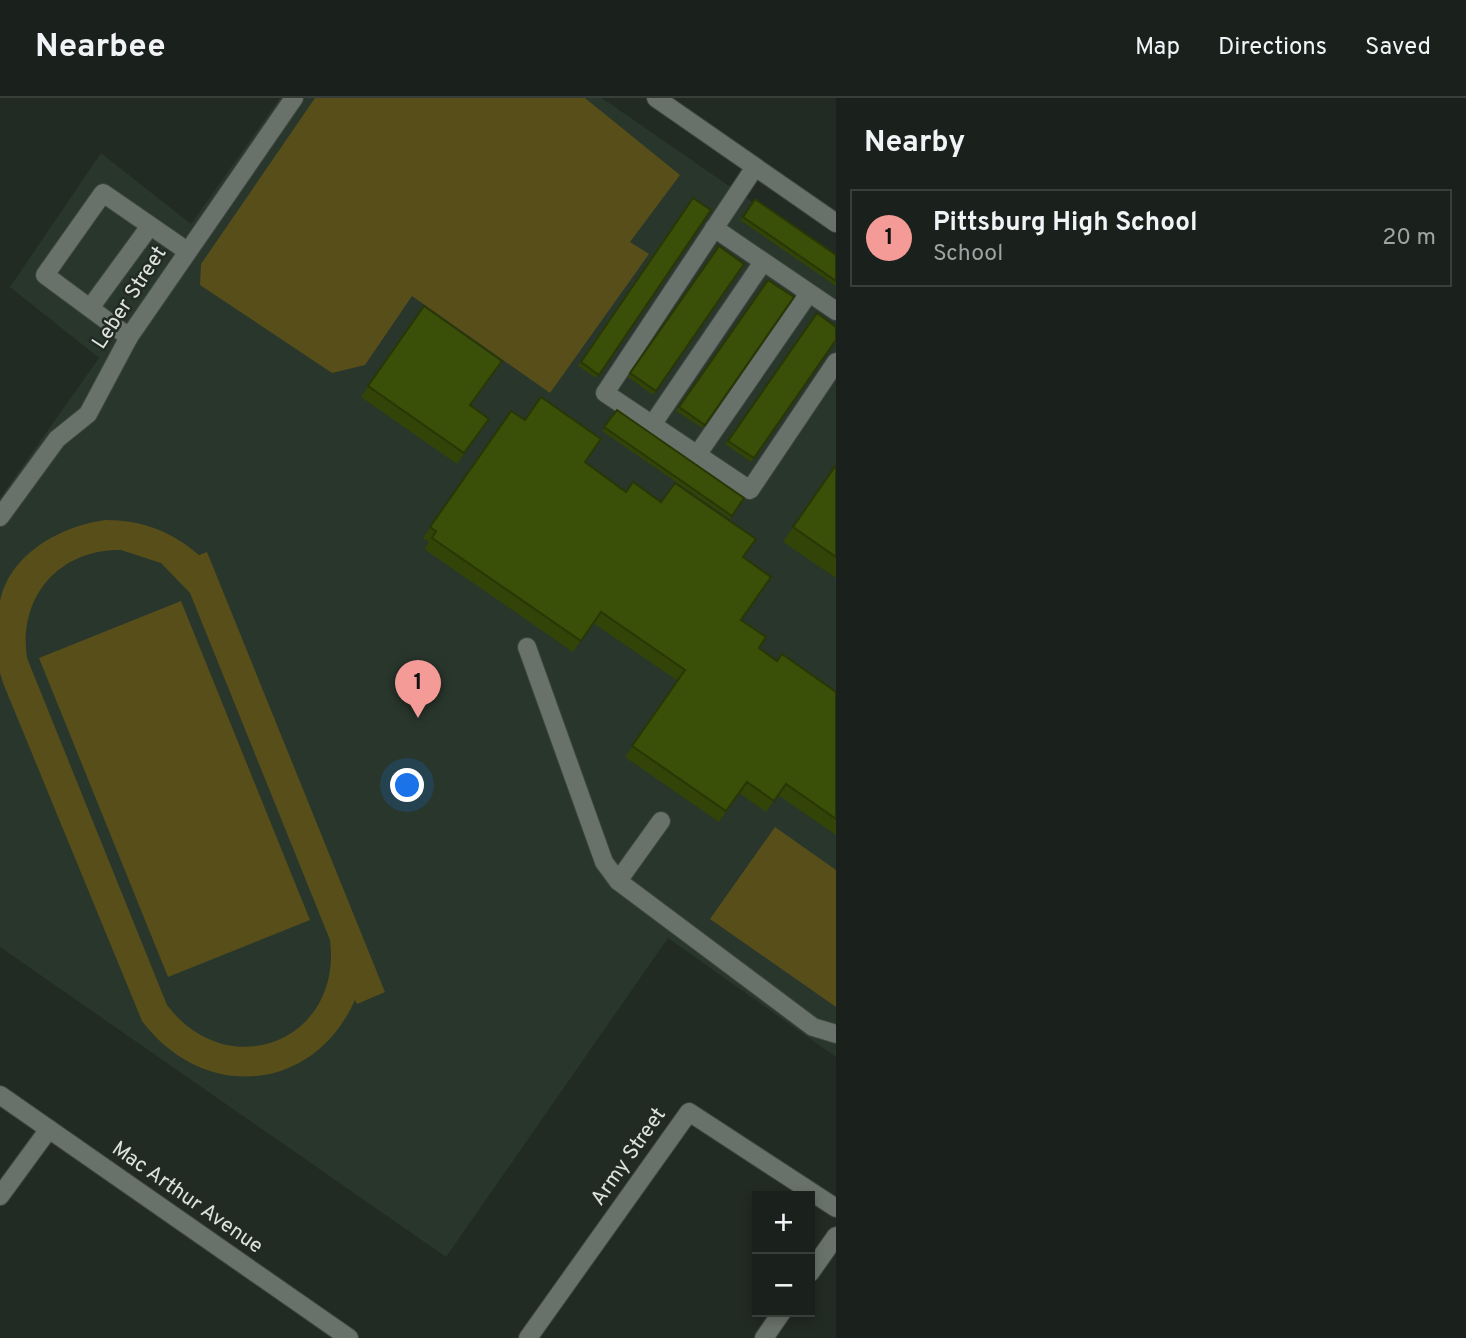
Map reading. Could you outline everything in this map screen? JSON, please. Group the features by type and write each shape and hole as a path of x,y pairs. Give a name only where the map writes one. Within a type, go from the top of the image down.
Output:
{"street":[{"name":"Leber Street","path":"0,517 57,439 88,414 129,337 294,98"},
{"path":"656,98 836,223"},
{"path":"755,167 605,393 750,490 836,362"},
{"path":"129,337 45,275 103,193 187,251"},
{"path":"90,308 150,226"},
{"path":"714,228 836,311"},
{"path":"652,425 763,262"},
{"path":"697,454 810,293"},
{"path":"527,646 604,862 618,881 813,1027 836,1034"},
{"path":"618,881 661,821"},
{"name":"Mac Arthur Avenue","path":"0,1095 349,1338"},
{"name":"Army Street","path":"528,1338 689,1112 836,1208"},
{"path":"0,1196 49,1129"},
{"path":"815,1266 836,1236"},
{"path":"764,1338 779,1317"}],"shaded area":[{"path":"280,98 602,98 836,260 836,1057 668,938 446,1257 0,947 0,498 99,358 10,287 101,153 191,224"},
{"path":"315,98 585,98 680,175 630,242 649,254 550,393 412,296 365,365 332,373 200,285 201,264"},
{"path":"105,520 144,525 178,539 199,555 207,552 385,992 357,1004 355,1000 336,1031 313,1054 285,1069 256,1076 225,1075 195,1065 167,1047 142,1021 3,683 0,673 0,602 5,585 14,570 39,545 88,523","holes":["121,550 161,563 190,593 330,940 329,975 319,1004 300,1026 276,1041 249,1047 220,1043 192,1030 167,1005 27,658 29,615 36,597 47,581 62,568 79,558 99,552"]},
{"path":"181,601 310,920 168,977 39,658"},
{"path":"775,827 836,870 836,1007 710,919"}],"building":[{"path":"693,198 711,210 599,375 581,362"},
{"path":"755,199 836,255 836,281 743,217"},
{"path":"719,246 744,264 656,391 630,373"},
{"path":"768,280 794,297 705,425 679,407"},
{"path":"424,306 502,361 470,405 489,419 464,453 368,386"},
{"path":"817,313 836,327 836,340 754,458 728,441"},
{"path":"541,397 601,439 585,462 626,492 633,482 661,502 675,483 756,539 743,557 771,577 741,620 766,637 759,648 777,661 782,654 836,692 836,819 786,784 774,801 747,782 726,811 632,746 685,670 601,612 581,641 432,538 436,531 430,527 511,411 525,420"},
{"path":"617,410 744,498 732,516 604,427"},
{"path":"836,465 836,557 793,527"}],"place":[{"name":"Pittsburg High School","path":"418,718"}]}
